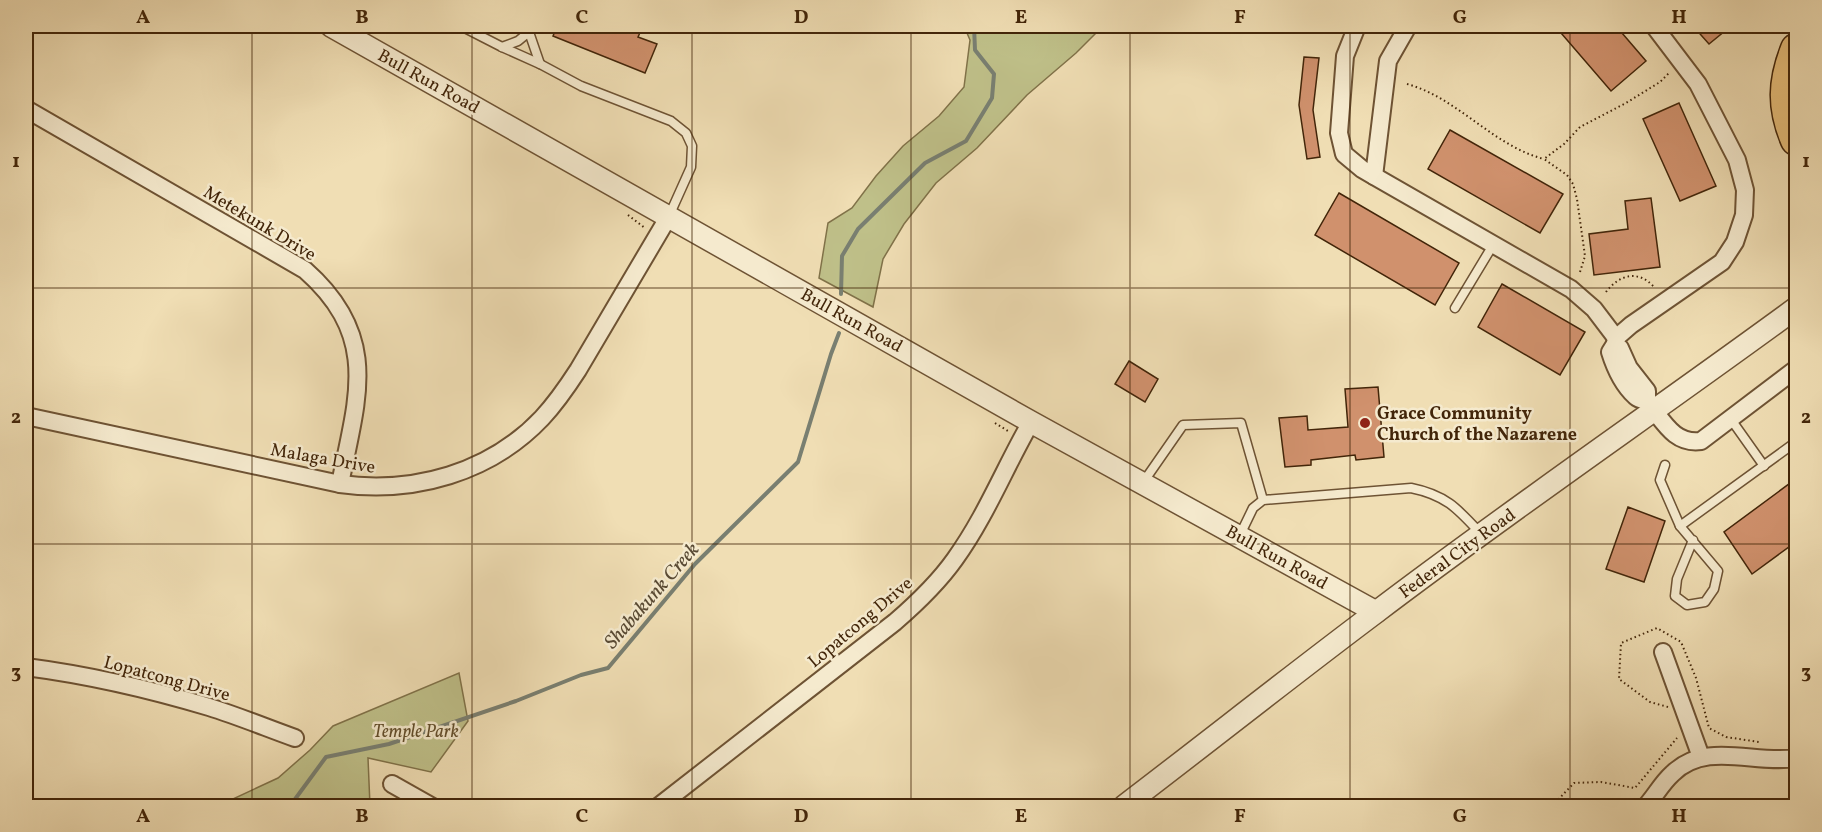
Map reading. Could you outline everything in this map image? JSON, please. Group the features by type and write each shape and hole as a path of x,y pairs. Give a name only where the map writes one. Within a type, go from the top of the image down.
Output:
{"highway":[{"path":"1797,48 1788,75 1786,104 1790,126 1797,140"}],"street":[{"path":"1357,26 1345,56 1339,133 1344,154 1362,169 1571,289 1594,309 1620,348 1629,368 1647,391 1650,406 1675,435 1693,442 1701,441 1797,369"},
{"path":"1374,176 1388,61 1408,26"},
{"path":"1615,341 1631,325 1722,261 1735,242 1744,215 1746,190 1737,160 1698,84 1654,26"},
{"name":"Bull Run Road","path":"325,31 669,216 1026,430 1142,484 1376,612"},
{"name":"Metekunk Drive","path":"26,109 305,270 321,284 334,300 346,321 357,361 357,399 340,484"},
{"name":"Malaga Drive","path":"26,416 360,487 416,484 443,478 498,453 542,418 562,394 669,216"},
{"name":"Federal City Road","path":"1124,807 1376,612 1650,406 1720,364 1797,308"},
{"name":"Lopatcong Drive","path":"659,807 886,630 916,603 949,567 974,530 1026,430"},
{"path":"1663,652 1701,757"},
{"name":"Lopatcong Drive","path":"26,668 103,680 157,693 211,708 295,738"},
{"path":"1647,807 1671,774 1682,765 1701,757 1715,755 1777,760 1797,758"},
{"path":"392,784 431,807"}],"lane":[{"path":"461,26 581,86 671,121 686,133 692,146 691,167 669,216"},
{"path":"502,47 518,41 530,28"},
{"path":"530,28 540,64"},
{"path":"1455,308 1493,245"},
{"path":"1730,418 1764,466"},
{"path":"1142,484 1183,425 1241,423 1263,500"},
{"path":"1680,526 1797,442"},
{"path":"1665,465 1660,480 1680,526 1693,540 1718,571 1714,589 1705,602 1688,605 1675,596 1677,579 1693,540"},
{"path":"1239,537 1253,508 1263,500 1411,488 1426,490 1442,497 1456,508 1481,535"}],"path":[{"path":"301,26 325,31"},
{"path":"1544,159 1564,144 1580,127 1626,103 1660,82 1669,73"},
{"path":"1407,84 1427,90 1525,153 1544,159 1567,175 1573,184 1577,199 1585,256 1580,272"},
{"path":"627,214 657,235"},
{"path":"1606,292 1615,281 1638,276 1654,287"},
{"path":"991,420 1026,430"},
{"path":"1668,707 1650,702 1619,679 1621,643 1658,628 1681,642 1696,678 1709,728 1726,737 1761,742"},
{"path":"1552,807 1574,783 1601,782 1635,788 1677,739 1674,729"},
{"path":"389,802 397,807"}],"green space":[{"path":"964,26 1103,26 1076,53 1027,95 977,148 936,183 904,224 883,259 873,307 819,278 828,223 852,208 903,146 939,116 964,87 970,40"},
{"name":"Temple Park","path":"459,673 468,721 431,772 368,758 370,806 218,806 278,778 333,726"}],"building":[{"path":"557,26 643,26 638,37 657,44 645,73 553,36"},
{"path":"1555,26 1616,26 1646,61 1611,91"},
{"path":"1693,26 1731,26 1709,44"},
{"path":"1304,57 1319,58 1313,110 1320,157 1307,159 1299,105"},
{"path":"1679,103 1716,186 1680,201 1643,119"},
{"path":"1450,130 1563,194 1540,233 1428,169"},
{"path":"1339,193 1459,263 1435,305 1315,235"},
{"path":"1651,198 1660,267 1594,275 1589,234 1628,229 1625,201"},
{"path":"1502,284 1585,332 1560,375 1478,327"},
{"path":"1129,361 1158,379 1145,402 1115,384"},
{"name":"Grace Community Church of the Nazarene","path":"1378,387 1384,457 1356,460 1355,455 1311,460 1311,465 1285,467 1279,418 1307,416 1308,430 1348,427 1345,389"},
{"path":"1797,478 1797,541 1752,574 1724,532"},
{"path":"1628,507 1665,521 1644,582 1606,569"}],"waterway":[{"name":"Shabakunk Creek","path":"841,294 842,256 858,229 925,163 966,141 992,98 994,74 975,50 974,26"},
{"name":"Shabakunk Creek","path":"290,806 326,757 389,744 516,701 581,675 608,668 695,564 798,462 839,333"}],"place":[{"name":"Grace Community Church of the Nazarene","path":"1365,423"}]}
